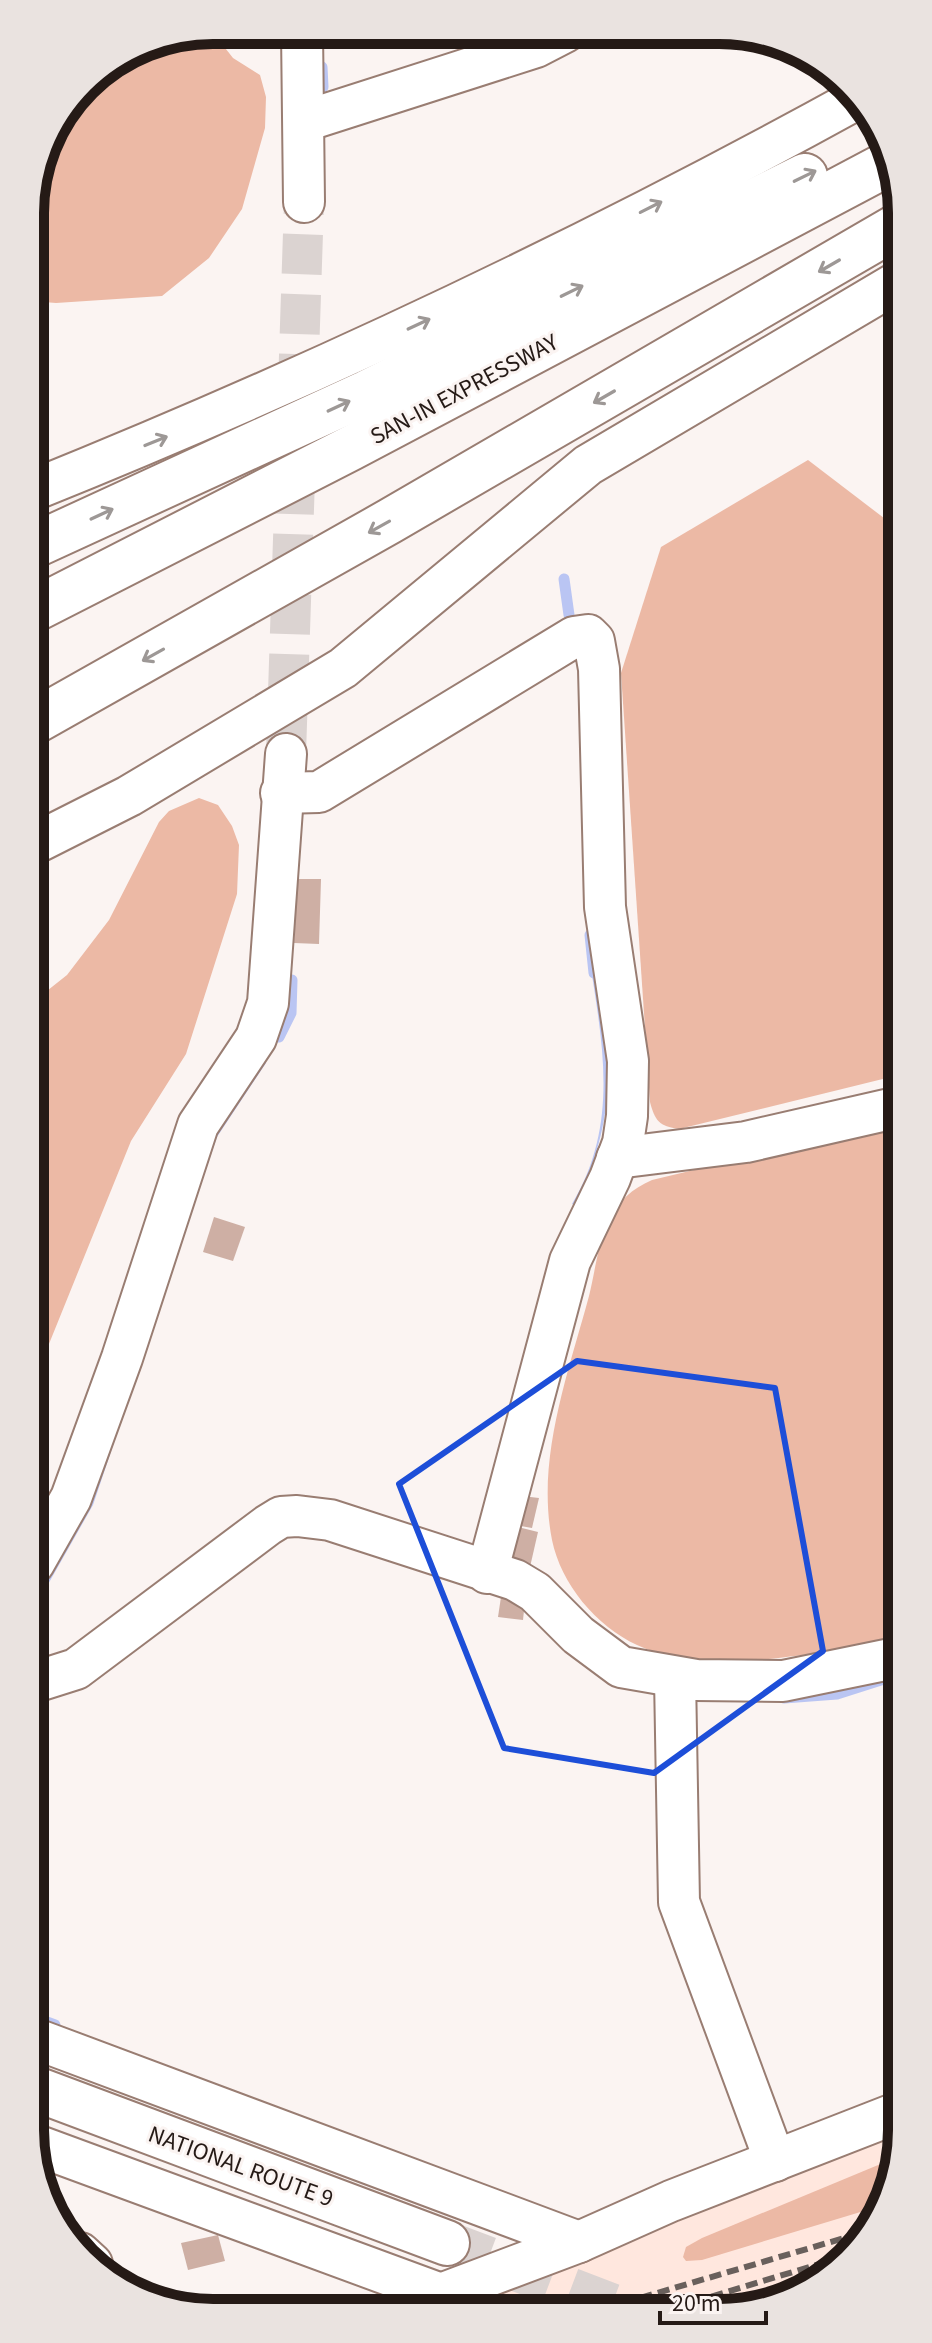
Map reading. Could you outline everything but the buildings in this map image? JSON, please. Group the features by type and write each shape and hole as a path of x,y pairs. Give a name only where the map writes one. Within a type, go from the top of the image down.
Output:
{"highway":[{"path":"44,541 366,393 872,143"},
{"name":"SAN-IN EXPRESSWAY","path":"44,605 420,412 881,167"},
{"path":"44,716 390,521 888,232"},
{"name":"NATIONAL ROUTE 9","path":"44,2092 447,2243"}],"street":[{"path":"302,44 304,202"},
{"path":"305,121 542,44"},
{"path":"44,486 216,416 429,319 848,104"},
{"path":"44,839 129,796 343,668 588,465 888,288"},
{"path":"281,793 319,792 574,637 588,635 594,641 599,669 605,907 628,1061 627,1116 617,1158 570,1261 533,1388 487,1573"},
{"path":"44,1545 71,1498 198,1125 256,1038 268,1003 286,754"},
{"path":"617,1158 746,1142 888,1110"},
{"path":"44,1679 76,1669 281,1517 330,1520 515,1580 535,1592 578,1635 621,1667 675,1677 783,1681 888,1659"},
{"path":"675,1677 679,1902 775,2161"},
{"path":"44,2042 579,2242"},
{"path":"424,2299 579,2242 888,2117"},
{"path":"45,2148 438,2293"}],"highlighted area":[{"path":"577,1361 775,1388 823,1651 654,1773 504,1748 399,1484"}],"shaded area":[{"path":"222,44 233,58 260,75 266,97 265,128 242,209 209,258 162,296 44,302 44,202 57,148 72,119 93,93 119,72 148,57 180,47"},
{"path":"808,460 888,521 888,1078 679,1129 659,1122 650,1102 621,673 661,547"},
{"path":"199,798 218,805 232,826 239,845 237,894 186,1054 131,1141 44,1356 44,993 67,975 109,920 159,822 169,811"},
{"path":"888,1124 888,1639 767,1659 697,1660 665,1655 637,1645 608,1627 582,1602 563,1572 552,1540 548,1479 564,1386 605,1229 627,1196 652,1180"},
{"path":"888,2134 882,2174 865,2215 839,2250 794,2282 741,2298 469,2299"},
{"path":"885,2162 868,2210 702,2260 686,2261 683,2257 686,2247"}],"water":[{"path":"594,961 608,1085 600,1140 576,1206 572,1204 587,1174 602,1115 602,1055 590,962"},
{"path":"263,1063 266,1063 217,1137 93,1505 44,1591 44,1582 90,1502 213,1135"}],"waterway":[{"path":"322,67 323,87"},
{"path":"564,579 569,615"},
{"path":"590,935 594,973"},
{"path":"279,1037 291,1013 292,980"},
{"path":"784,1698 837,1694 884,1679"},
{"path":"44,2021 55,2025"}],"tunnel":[{"path":"286,754 304,202"},
{"path":"447,2243 595,2299"}],"railway":[{"path":"637,2299 850,2236"},
{"path":"703,2299 824,2263"}]}
